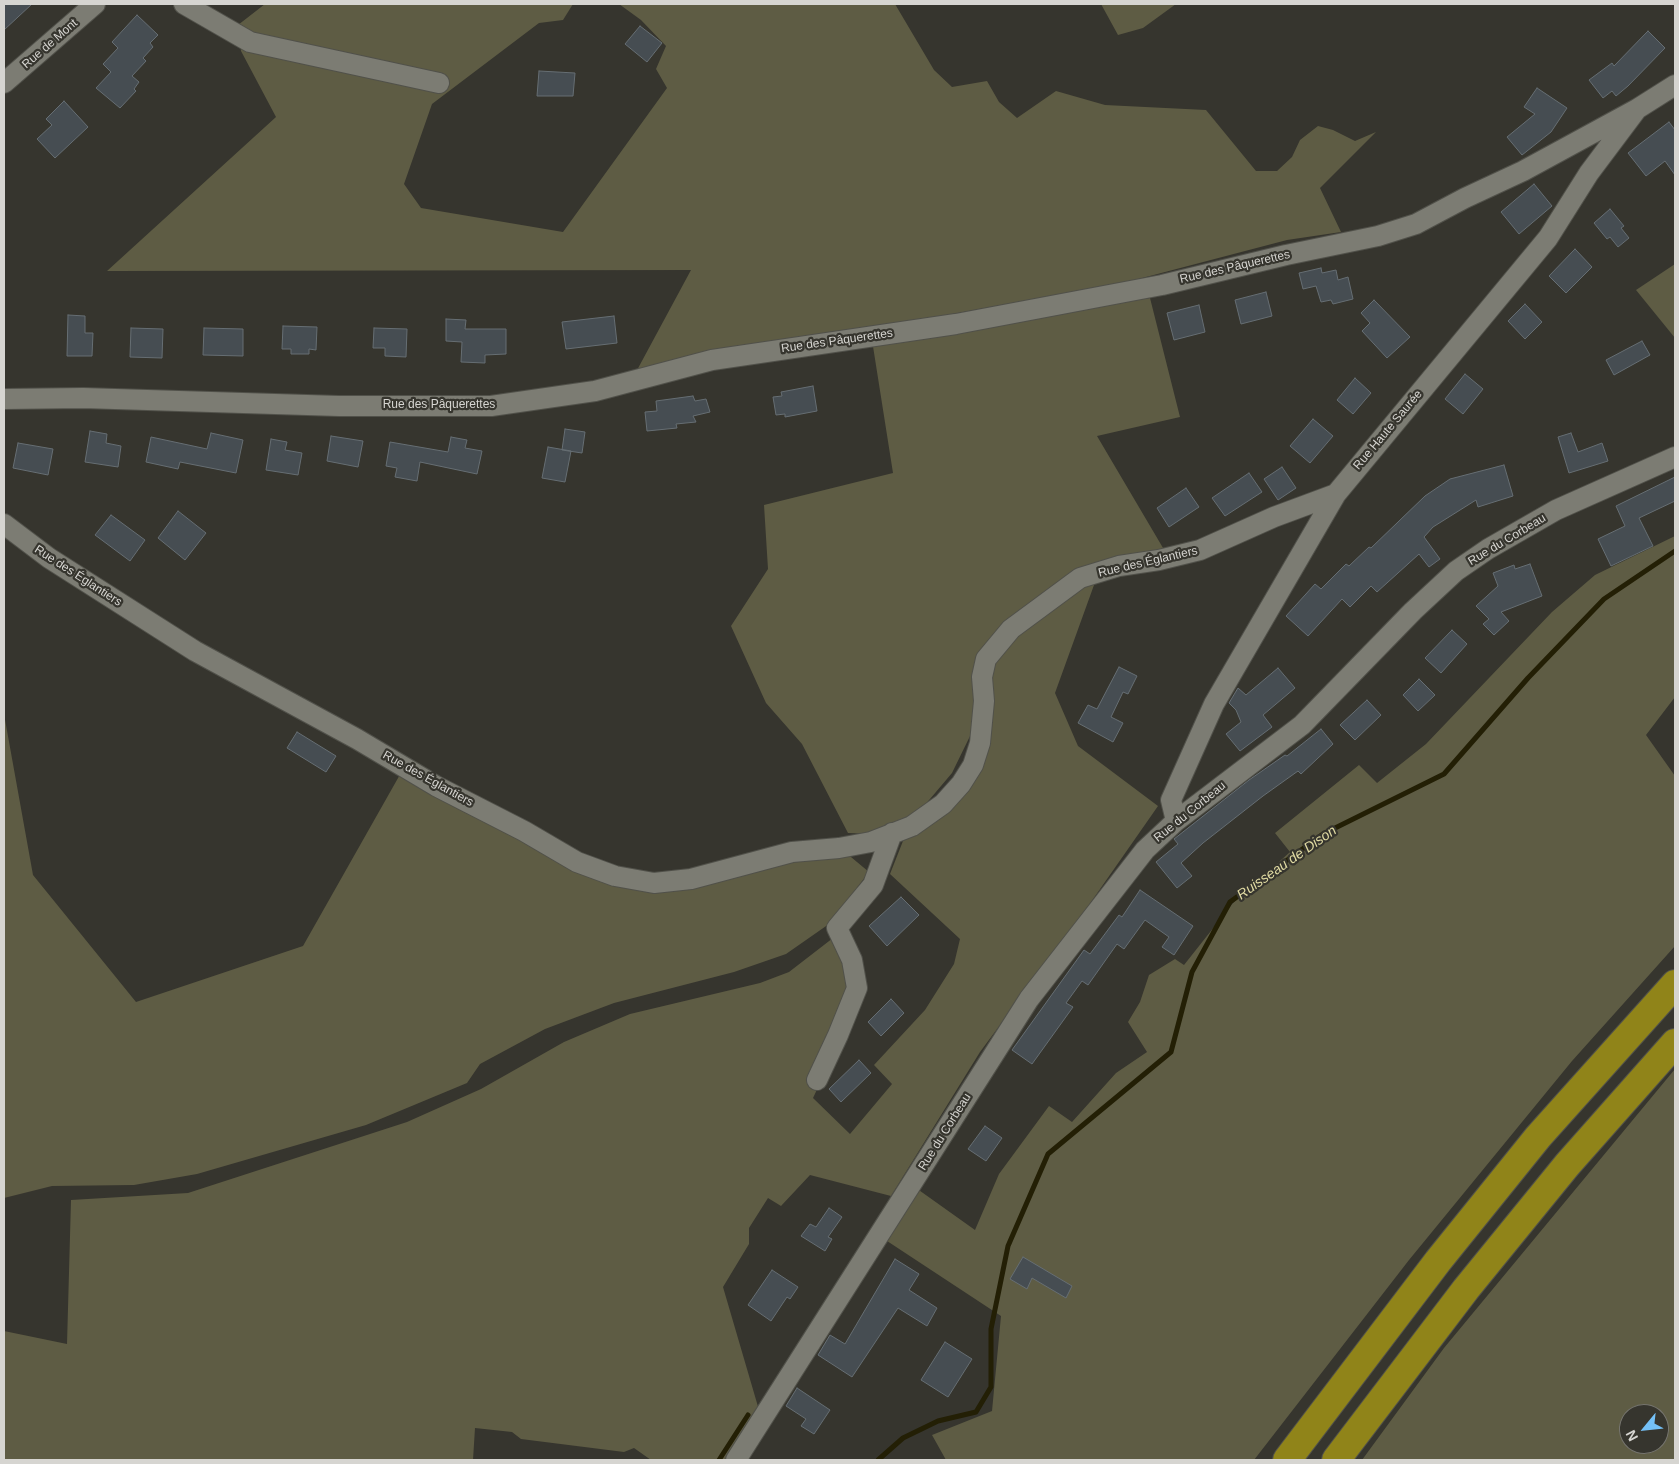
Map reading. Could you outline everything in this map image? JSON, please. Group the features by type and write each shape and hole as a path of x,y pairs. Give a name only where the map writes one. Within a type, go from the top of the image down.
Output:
{"highway":[{"path":"1287,1460 1438,1261 1538,1137 1675,984"},
{"path":"1336,1460 1466,1288 1567,1165 1675,1043"}],"street":[{"name":"Rue de Mont","path":"4,84 95,4"},
{"path":"184,4 250,42 439,83"},
{"name":"Rue Haute Saurée","path":"1176,821 1171,800 1214,704 1336,494 1548,238 1590,173 1637,109 1675,85"},
{"name":"Rue des Pâquerettes","path":"4,399 83,398 339,406 490,406 595,391 712,360 956,324 1162,285 1286,255 1378,236 1416,224 1465,198 1523,171 1637,109"},
{"name":"Rue du Corbeau","path":"736,1460 1029,999 1145,850 1176,821 1302,725 1372,656 1413,611 1456,571 1488,549 1556,510 1675,457"},
{"name":"Rue des Églantiers","path":"4,524 49,558 195,651 577,862 615,876 654,883 691,879 792,852 839,848 871,842 912,826 943,804 961,784 973,765 980,743 984,701 982,677 986,659 1011,629 1080,578 1119,566 1159,560 1200,550 1274,517 1336,494"},
{"path":"817,1080 838,1036 857,988 852,960 837,928 874,885 892,833"}],"shaded area":[{"path":"265,4 573,4 563,20 539,23 432,104 404,184 421,208 563,232 667,88 656,69 666,46 641,20 619,4 895,4 934,70 952,87 987,81 999,102 1017,118 1056,91 1105,105 1206,110 1256,171 1277,171 1292,157 1300,140 1318,126 1333,130 1355,141 1376,132 1320,188 1341,232 1287,240 1127,282 636,372 691,270 107,271 276,117 241,51 238,25"},
{"path":"1101,4 1176,4 1143,28 1118,35"},
{"path":"1675,264 1675,338 1636,290"},
{"path":"1150,298 1180,417 1097,436 1166,553 1089,565 1027,608 984,645 977,678 972,732 952,773 919,812 872,834 848,833 802,744 766,703 731,626 768,569 764,505 893,473 872,340"},
{"path":"1675,536 1675,697 1646,735 1675,776 1675,946 1572,1061 1409,1260 1254,1460 946,1460 932,1435 992,1411 1001,1316 884,1239 916,1188 975,1230 999,1174 1049,1106 1072,1122 1116,1073 1147,1052 1128,1022 1140,1002 1149,975 1175,959 1184,965 1233,903 1290,852 1275,833 1359,765 1377,783 1426,744 1552,612 1595,575"},
{"path":"1098,574 1055,693 1078,746 1158,806 1091,902 980,1052 891,1196 810,1175 781,1206 768,1198 749,1228 749,1244 723,1287 759,1410 726,1460 651,1460 634,1448 624,1452 521,1439 512,1432 475,1428 473,1460 4,1460 4,1331 67,1344 71,1200 188,1193 407,1122 481,1089 564,1042 630,1014 760,983 789,972 833,938 851,973 822,1079 813,1098 850,1134 892,1084 874,1065 925,1010 954,964 960,939 890,874 903,841 935,816 964,786 988,667 1009,636"},
{"path":"4,714 33,875 136,1002 303,946 402,771 655,891 808,854 845,852 869,872 829,924 786,954 734,972 614,1003 545,1029 480,1064 467,1083 366,1125 197,1174 134,1185 52,1186 4,1198"},
{"path":"1675,1069 1675,1460 1362,1460 1444,1348"}],"building":[{"path":"4,4 32,4 4,30"},
{"path":"137,15 158,35 150,43 153,47 143,58 146,61 132,76 139,82 134,89 136,91 120,108 96,88 111,72 103,64 118,48 112,42"},
{"path":"640,26 662,43 647,62 625,44"},
{"path":"1648,31 1665,48 1616,96 1612,91 1603,98 1589,80 1612,63 1614,66"},
{"path":"539,71 575,73 573,96 537,96"},
{"path":"1537,88 1567,108 1551,132 1522,155 1507,137 1535,114 1524,107"},
{"path":"64,101 88,127 55,158 37,139 52,125 46,119"},
{"path":"1669,122 1675,130 1675,175 1665,161 1646,176 1628,153"},
{"path":"1534,184 1552,206 1519,234 1501,212"},
{"path":"1610,209 1624,226 1621,228 1629,238 1618,247 1610,237 1607,239 1594,223"},
{"path":"1575,249 1592,267 1566,293 1549,276"},
{"path":"1321,268 1322,273 1336,270 1338,280 1348,277 1353,299 1333,304 1331,300 1321,302 1316,286 1303,289 1299,273"},
{"path":"1266,292 1272,316 1241,324 1235,300"},
{"path":"1374,300 1410,337 1387,358 1362,331 1370,323 1361,313"},
{"path":"1525,304 1542,322 1525,339 1508,321"},
{"path":"1199,305 1205,332 1174,340 1167,313"},
{"path":"68,315 85,316 85,333 93,333 92,356 67,356"},
{"path":"614,316 617,343 566,349 562,322"},
{"path":"446,319 466,320 465,329 506,329 506,354 485,355 485,363 461,362 462,342 446,341"},
{"path":"283,326 317,327 316,350 309,349 309,354 291,354 291,349 282,349"},
{"path":"131,328 163,329 162,358 130,357"},
{"path":"204,328 243,329 243,356 203,355"},
{"path":"374,328 407,329 406,357 385,356 385,348 373,348"},
{"path":"1642,341 1650,355 1614,375 1606,360"},
{"path":"1465,374 1483,389 1463,414 1445,399"},
{"path":"1355,378 1371,393 1353,414 1337,400"},
{"path":"813,386 817,411 785,417 785,414 776,415 773,397 782,396 781,392"},
{"path":"693,396 695,401 706,399 710,412 693,416 696,422 676,424 677,428 647,431 645,412 657,411 656,401"},
{"path":"1313,419 1333,436 1310,463 1290,446"},
{"path":"565,429 585,432 582,453 562,450"},
{"path":"90,431 107,434 106,443 121,446 118,467 85,462"},
{"path":"211,433 243,440 236,473 180,462 178,469 146,462 151,437 207,449"},
{"path":"1571,433 1578,452 1602,443 1608,461 1569,473 1558,437"},
{"path":"331,436 363,441 358,467 327,461"},
{"path":"451,437 467,440 465,448 482,451 477,474 420,462 417,481 395,477 397,468 386,466 390,442 448,452"},
{"path":"271,439 287,442 285,450 302,453 298,475 266,470"},
{"path":"18,443 53,449 48,475 13,468"},
{"path":"548,447 571,451 565,482 542,478"},
{"path":"1504,465 1513,496 1478,507 1476,500 1433,527 1424,537 1440,559 1429,567 1419,554 1377,592 1371,586 1350,607 1342,599 1308,636 1286,616 1315,584 1321,589 1346,564 1349,566 1369,547 1371,548 1425,496 1450,479"},
{"path":"1282,467 1296,488 1278,500 1264,479"},
{"path":"1249,473 1262,492 1225,516 1212,498"},
{"path":"1675,477 1675,501 1639,518 1653,546 1611,566 1598,539 1625,526 1616,506"},
{"path":"1186,488 1199,507 1169,527 1157,508"},
{"path":"178,511 206,533 185,560 158,538"},
{"path":"111,515 145,540 130,561 95,535"},
{"path":"1530,564 1542,596 1501,612 1509,621 1494,635 1483,624 1489,619 1476,606 1498,586 1493,573 1514,565 1515,569"},
{"path":"1452,630 1467,644 1441,673 1425,658"},
{"path":"1119,667 1137,676 1128,694 1123,692 1111,717 1123,723 1113,742 1078,723 1088,705 1097,709"},
{"path":"1278,668 1295,688 1263,715 1272,727 1240,751 1226,734 1241,722 1236,710 1229,703 1238,688 1246,695"},
{"path":"1419,679 1435,695 1418,711 1403,695"},
{"path":"1367,700 1381,715 1355,740 1340,725"},
{"path":"1321,729 1333,744 1301,774 1298,771 1263,796 1203,843 1181,863 1192,876 1177,888 1156,862 1178,844 1174,839 1249,780 1285,755 1287,756"},
{"path":"297,732 336,756 326,772 287,748"},
{"path":"1140,890 1193,926 1174,955 1162,947 1169,937 1145,920 1124,949 1117,944 1088,985 1082,981 1066,1003 1073,1007 1032,1064 1012,1050 1084,950 1090,954 1119,915 1122,917"},
{"path":"901,897 919,915 887,946 869,926"},
{"path":"891,999 904,1013 881,1036 868,1022"},
{"path":"859,1060 871,1073 841,1102 829,1089"},
{"path":"985,1126 1002,1138 986,1161 968,1149"},
{"path":"829,1208 842,1217 828,1237 832,1239 825,1251 801,1236 810,1224 816,1227"},
{"path":"1023,1257 1072,1286 1066,1298 1032,1278 1027,1289 1010,1279"},
{"path":"895,1259 919,1274 909,1290 937,1308 927,1326 898,1308 852,1377 818,1355 830,1335 845,1344"},
{"path":"772,1270 798,1287 790,1299 787,1297 771,1321 748,1305"},
{"path":"945,1342 972,1359 948,1397 921,1380"},
{"path":"797,1388 830,1410 814,1434 801,1426 806,1419 786,1406"}],"waterway":[{"name":"Ruisseau de Dison","path":"878,1460 903,1438 938,1421 976,1412 991,1387 991,1329 1008,1246 1048,1154 1171,1052 1192,972 1230,902 1323,834 1444,774 1528,678 1604,599 1675,551"},
{"path":"719,1460 748,1415"}]}
